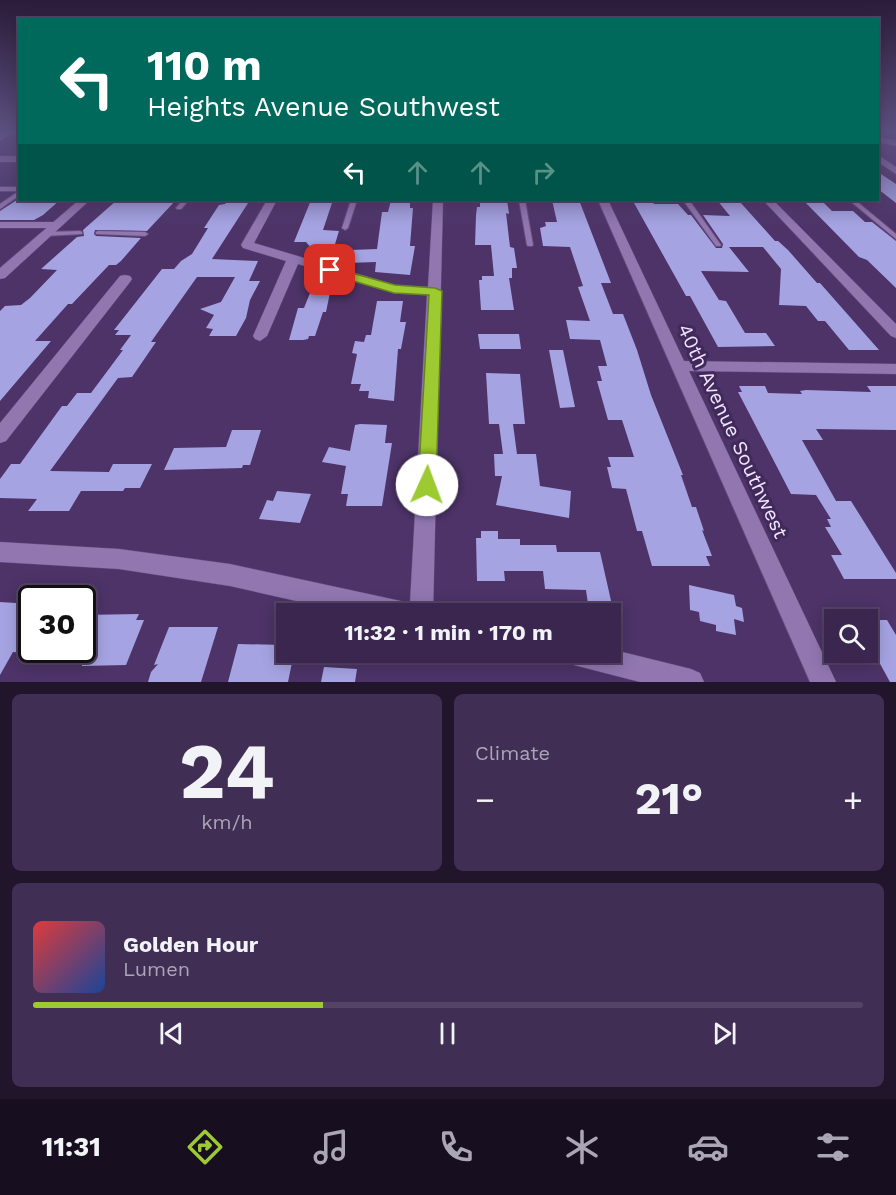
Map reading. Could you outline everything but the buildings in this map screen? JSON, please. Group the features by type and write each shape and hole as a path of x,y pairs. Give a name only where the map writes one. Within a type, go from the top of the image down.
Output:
{"street":[{"path":"0,275 84,201"},
{"path":"271,201 247,245 394,289 435,291"},
{"path":"421,603 438,201"},
{"name":"40th Avenue Southwest","path":"603,201 823,682"},
{"path":"769,201 896,333"},
{"path":"0,225 55,225"},
{"path":"260,336 293,260"},
{"path":"0,436 125,279"},
{"path":"679,366 896,369"},
{"path":"0,552 119,559 230,575 358,603"},
{"path":"614,663 691,682"}],"lane":[{"path":"0,189 18,190"},
{"path":"0,207 18,192"},
{"path":"178,208 185,201"},
{"path":"345,228 354,201"},
{"path":"522,201 530,245"},
{"path":"687,201 718,245"},
{"path":"853,201 896,237"},
{"path":"45,234 80,233"},
{"path":"98,233 145,234"}],"route":[{"path":"330,270 394,289 435,291 427,485"}]}
